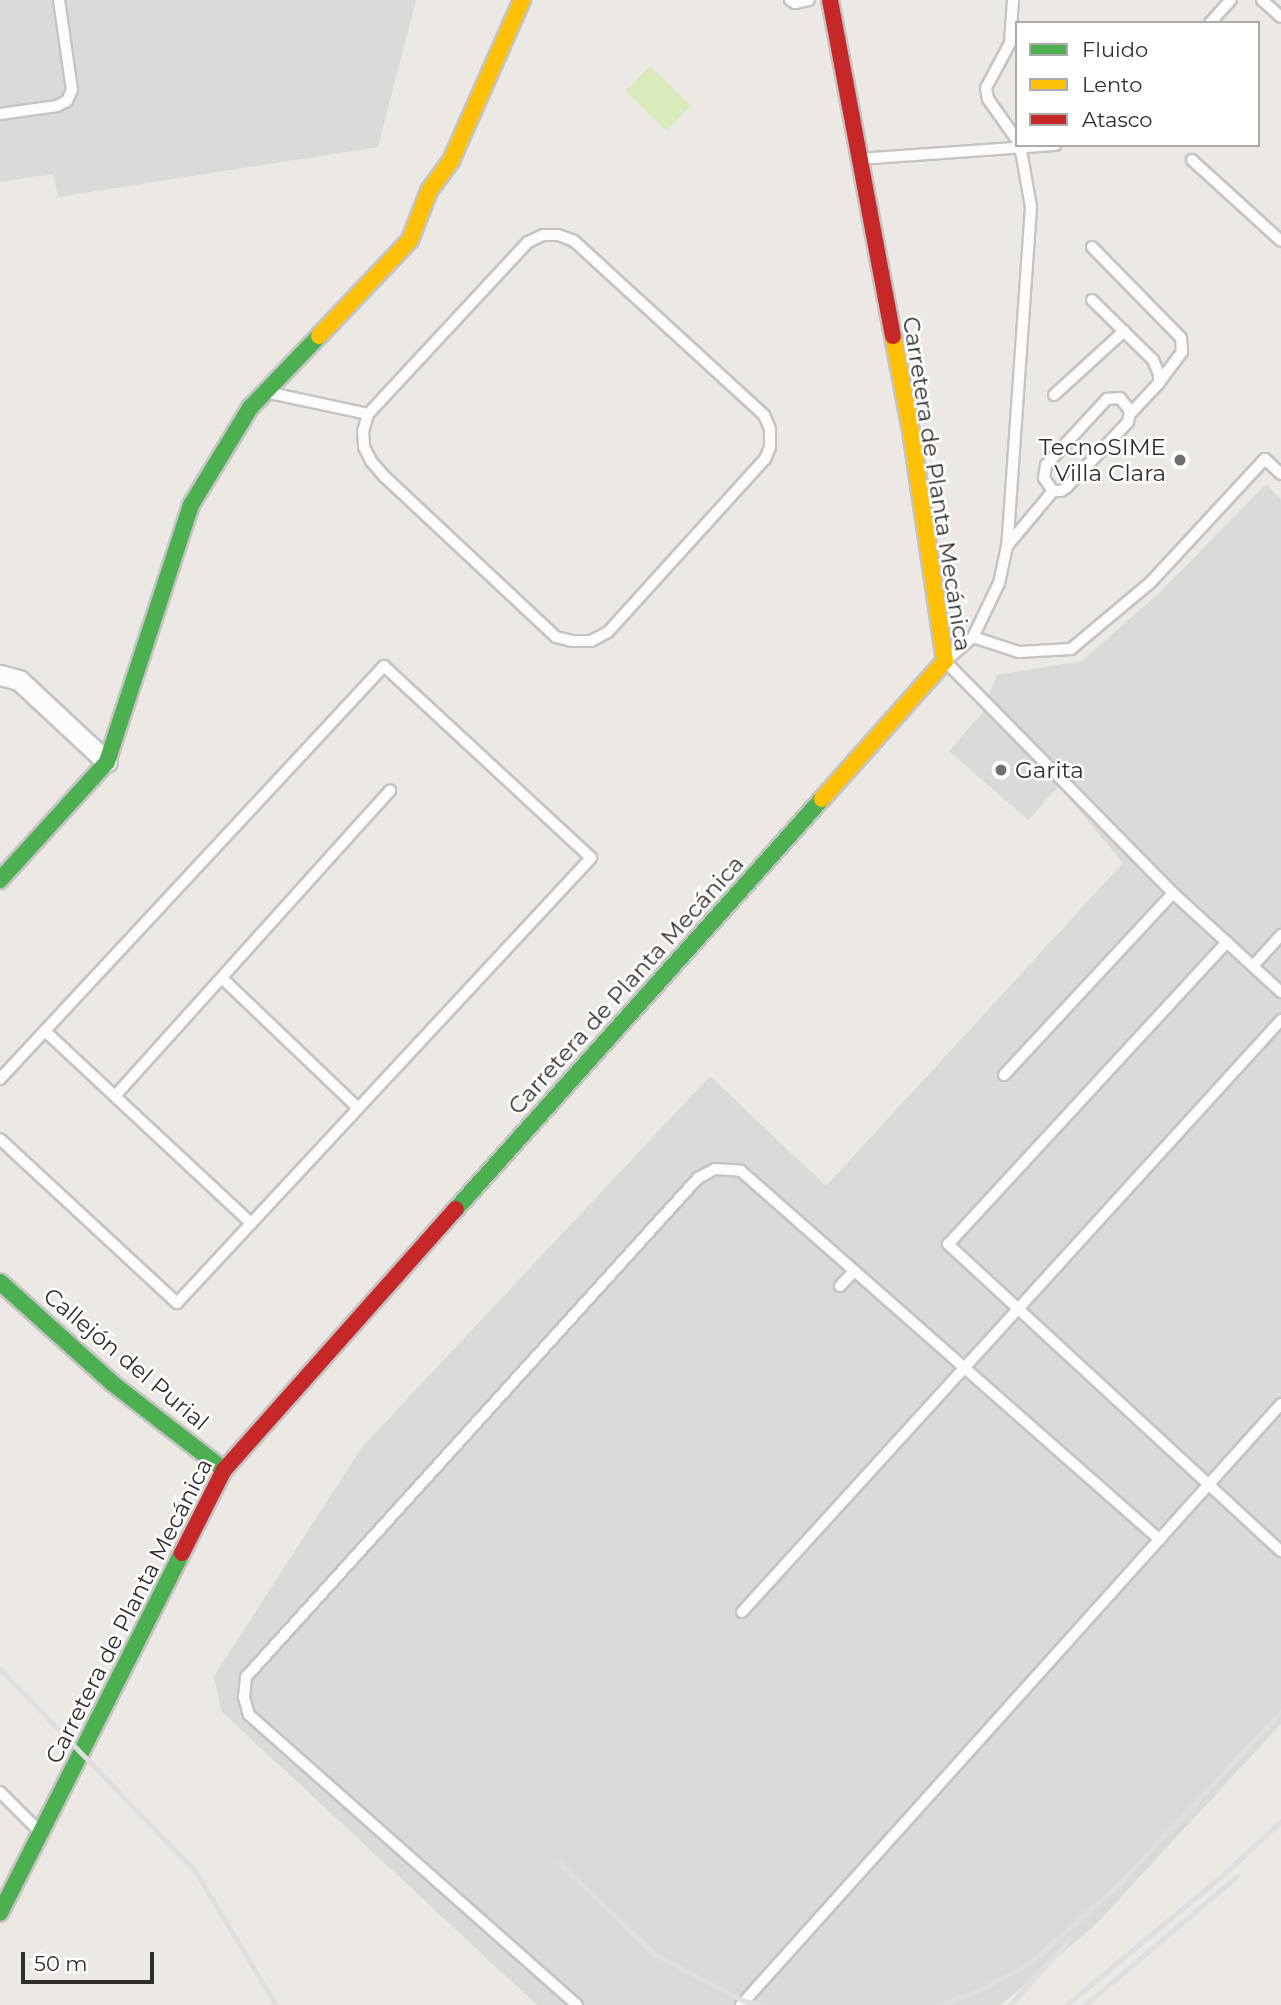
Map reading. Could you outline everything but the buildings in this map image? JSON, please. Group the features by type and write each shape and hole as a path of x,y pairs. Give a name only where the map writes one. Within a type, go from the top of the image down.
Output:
{"street":[{"path":"0,880 107,762 191,505 250,408 410,240 429,191 451,161 522,0"},
{"name":"Carretera de Planta Mecánica","path":"0,1913 224,1470 945,661 911,431 830,0"},
{"path":"0,675 19,680 107,762"},
{"name":"Callejón del Purial","path":"0,1282 112,1383 224,1470"}],"lane":[{"path":"0,114 57,106 67,101 72,90 59,0"},
{"path":"790,0 794,3 810,0"},
{"path":"1013,0 1010,43 985,88 988,99 1015,138"},
{"path":"1212,21 1231,0"},
{"path":"1262,0 1281,17"},
{"path":"860,159 1015,145"},
{"path":"1020,147 1031,207 1007,546 999,583 973,637 945,661 1173,893 1281,992"},
{"path":"1192,160 1281,241"},
{"path":"543,235 558,235 574,241 764,415 770,429 770,447 765,459 608,632 591,641 572,641 556,637 371,461 364,447 363,431 368,414 528,242 543,235"},
{"path":"1092,247 1181,338 1182,352 1130,414"},
{"path":"1092,300 1153,360 1159,374 1158,383"},
{"path":"1054,395 1124,331"},
{"path":"266,392 368,414"},
{"path":"1007,546 1053,491 1066,487 1128,422 1128,405 1120,398 1107,399 1046,466 1044,478 1053,491"},
{"path":"973,637 1019,652 1071,649 1150,583 1265,459 1281,474"},
{"path":"0,1079 384,666 591,858 177,1303 0,1139"},
{"path":"115,1096 390,791"},
{"path":"1004,1075 1173,893"},
{"path":"1252,966 1281,935"},
{"path":"1227,943 948,1244 1281,1551"},
{"path":"222,978 358,1108"},
{"path":"742,1612 1281,1020"},
{"path":"45,1031 251,1223"},
{"path":"577,2005 249,1715 244,1697 246,1677 698,1178 715,1169 741,1171 1160,1540"},
{"path":"840,1286 854,1271"},
{"path":"741,2005 1281,1405"},
{"path":"0,1792 40,1833"}],"shaded area":[{"path":"0,0 416,0 378,147 58,197 53,174 0,182"},
{"path":"1266,484 1281,499 1281,1724 1096,1924 1001,2005 537,2005 221,1711 214,1676 362,1447 710,1076 826,1186 1123,863 1059,786 1028,820 949,751 982,713 997,675 1082,661 1160,592"}],"green space":[{"path":"650,66 691,106 667,131 626,91"}],"railway":[{"path":"0,1669 196,1872 276,2005"},
{"path":"939,2005 980,1990 1032,1961 1116,1887 1281,1711"},
{"path":"1066,2005 1224,1874 1281,1821"},
{"path":"560,1863 654,1954 744,2001 766,2005"},
{"path":"1085,2005 1237,1876"},
{"path":"1010,2005 1069,1939"}],"traffic: fast":[{"path":"0,880 107,762 191,505 250,408 319,336"},
{"path":"456,1209 822,799"},
{"path":"0,1282 112,1383 224,1470"},
{"path":"0,1913 182,1553"}],"traffic: slow":[{"path":"319,336 410,240 429,191 451,161 522,0"},
{"path":"822,799 945,661 911,431 893,336"}],"traffic: jam":[{"path":"830,0 893,336"},
{"path":"182,1553 224,1470 456,1209"}],"place":[{"name":"TecnoSIME Villa Clara","path":"1180,460"},
{"name":"Garita","path":"1001,770"}]}
